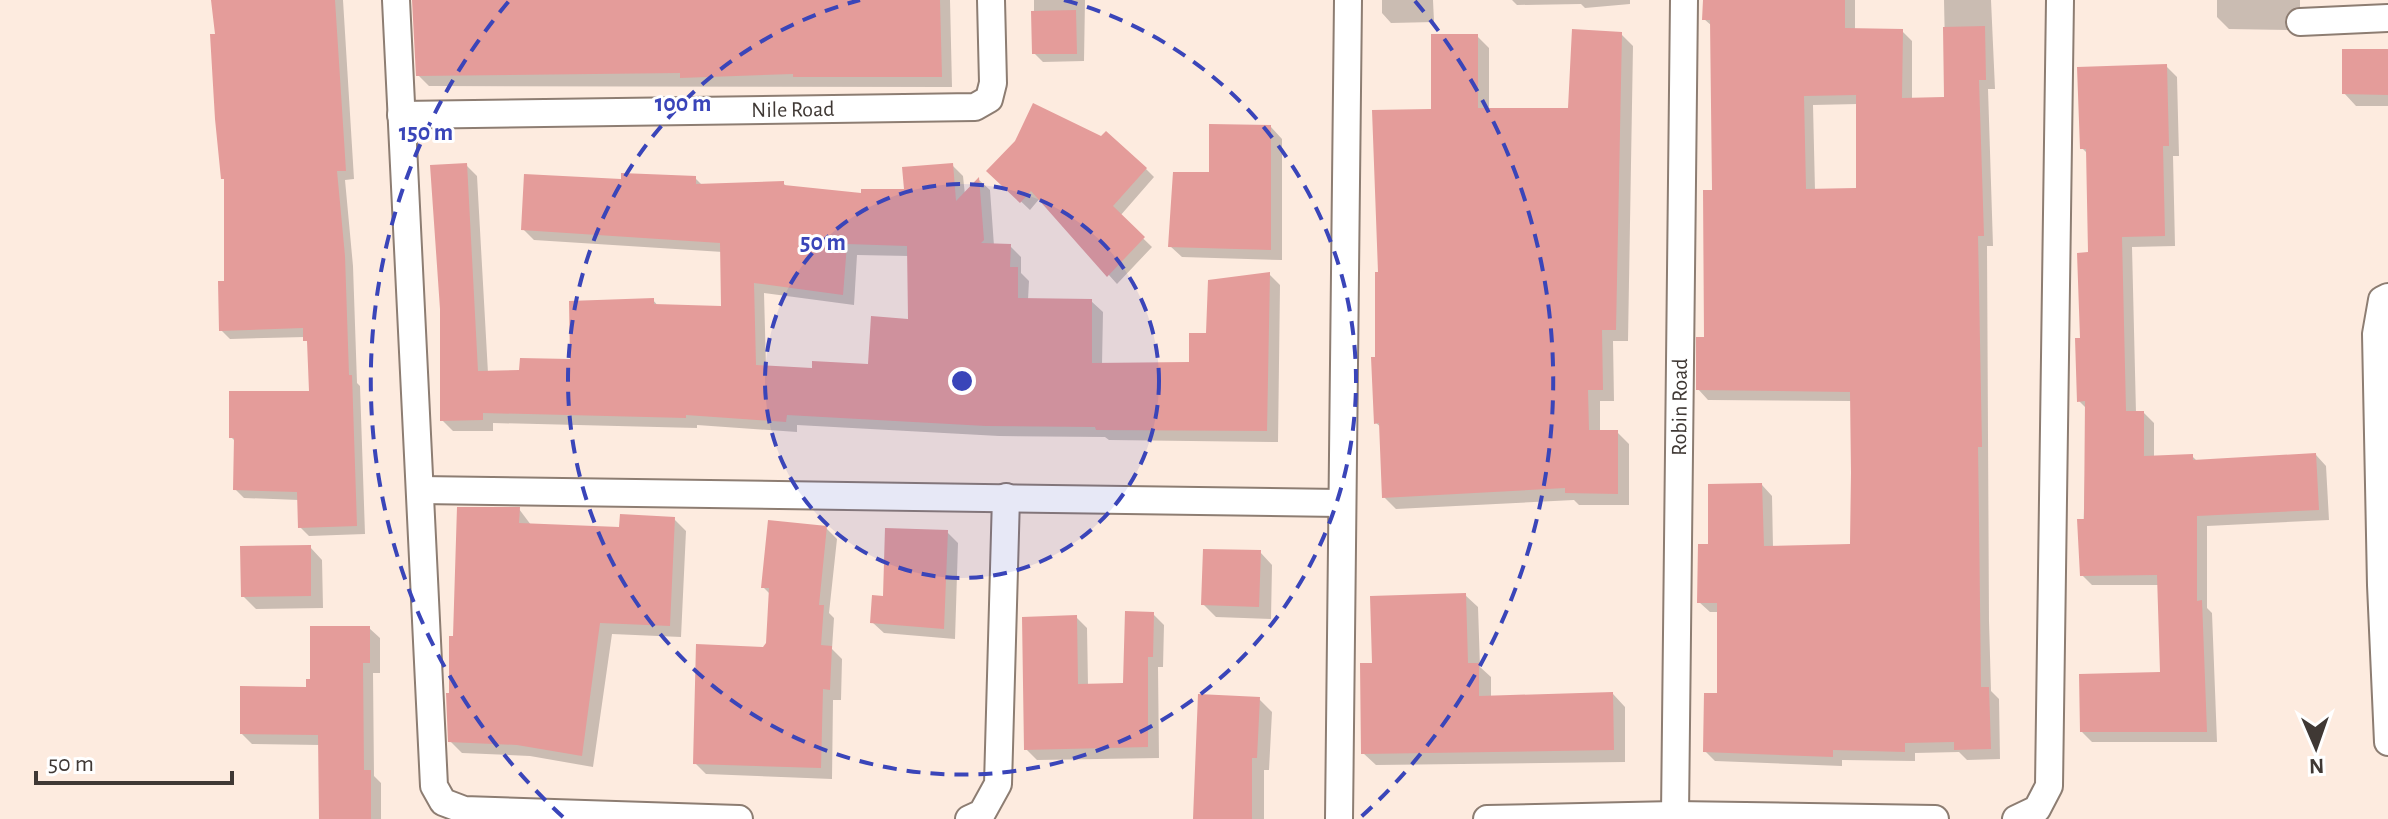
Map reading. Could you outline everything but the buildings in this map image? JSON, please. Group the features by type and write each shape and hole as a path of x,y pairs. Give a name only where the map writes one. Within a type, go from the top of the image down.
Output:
{"street":[{"path":"396,0 434,786 443,802 464,810 739,819"},
{"name":"Nile Road","path":"401,115 975,107 989,99 993,83 991,0"},
{"path":"1339,819 1340,503 1348,0"},
{"name":"Robin Road","path":"1675,815 1684,0"},
{"path":"2026,814 2049,786 2060,0"},
{"path":"2300,22 2388,18"},
{"path":"2388,297 2382,300 2376,334 2388,742"},
{"path":"420,490 1340,503"},
{"path":"969,819 982,813 998,784 1006,497"},
{"path":"1487,819 1675,815 1935,819"}]}
